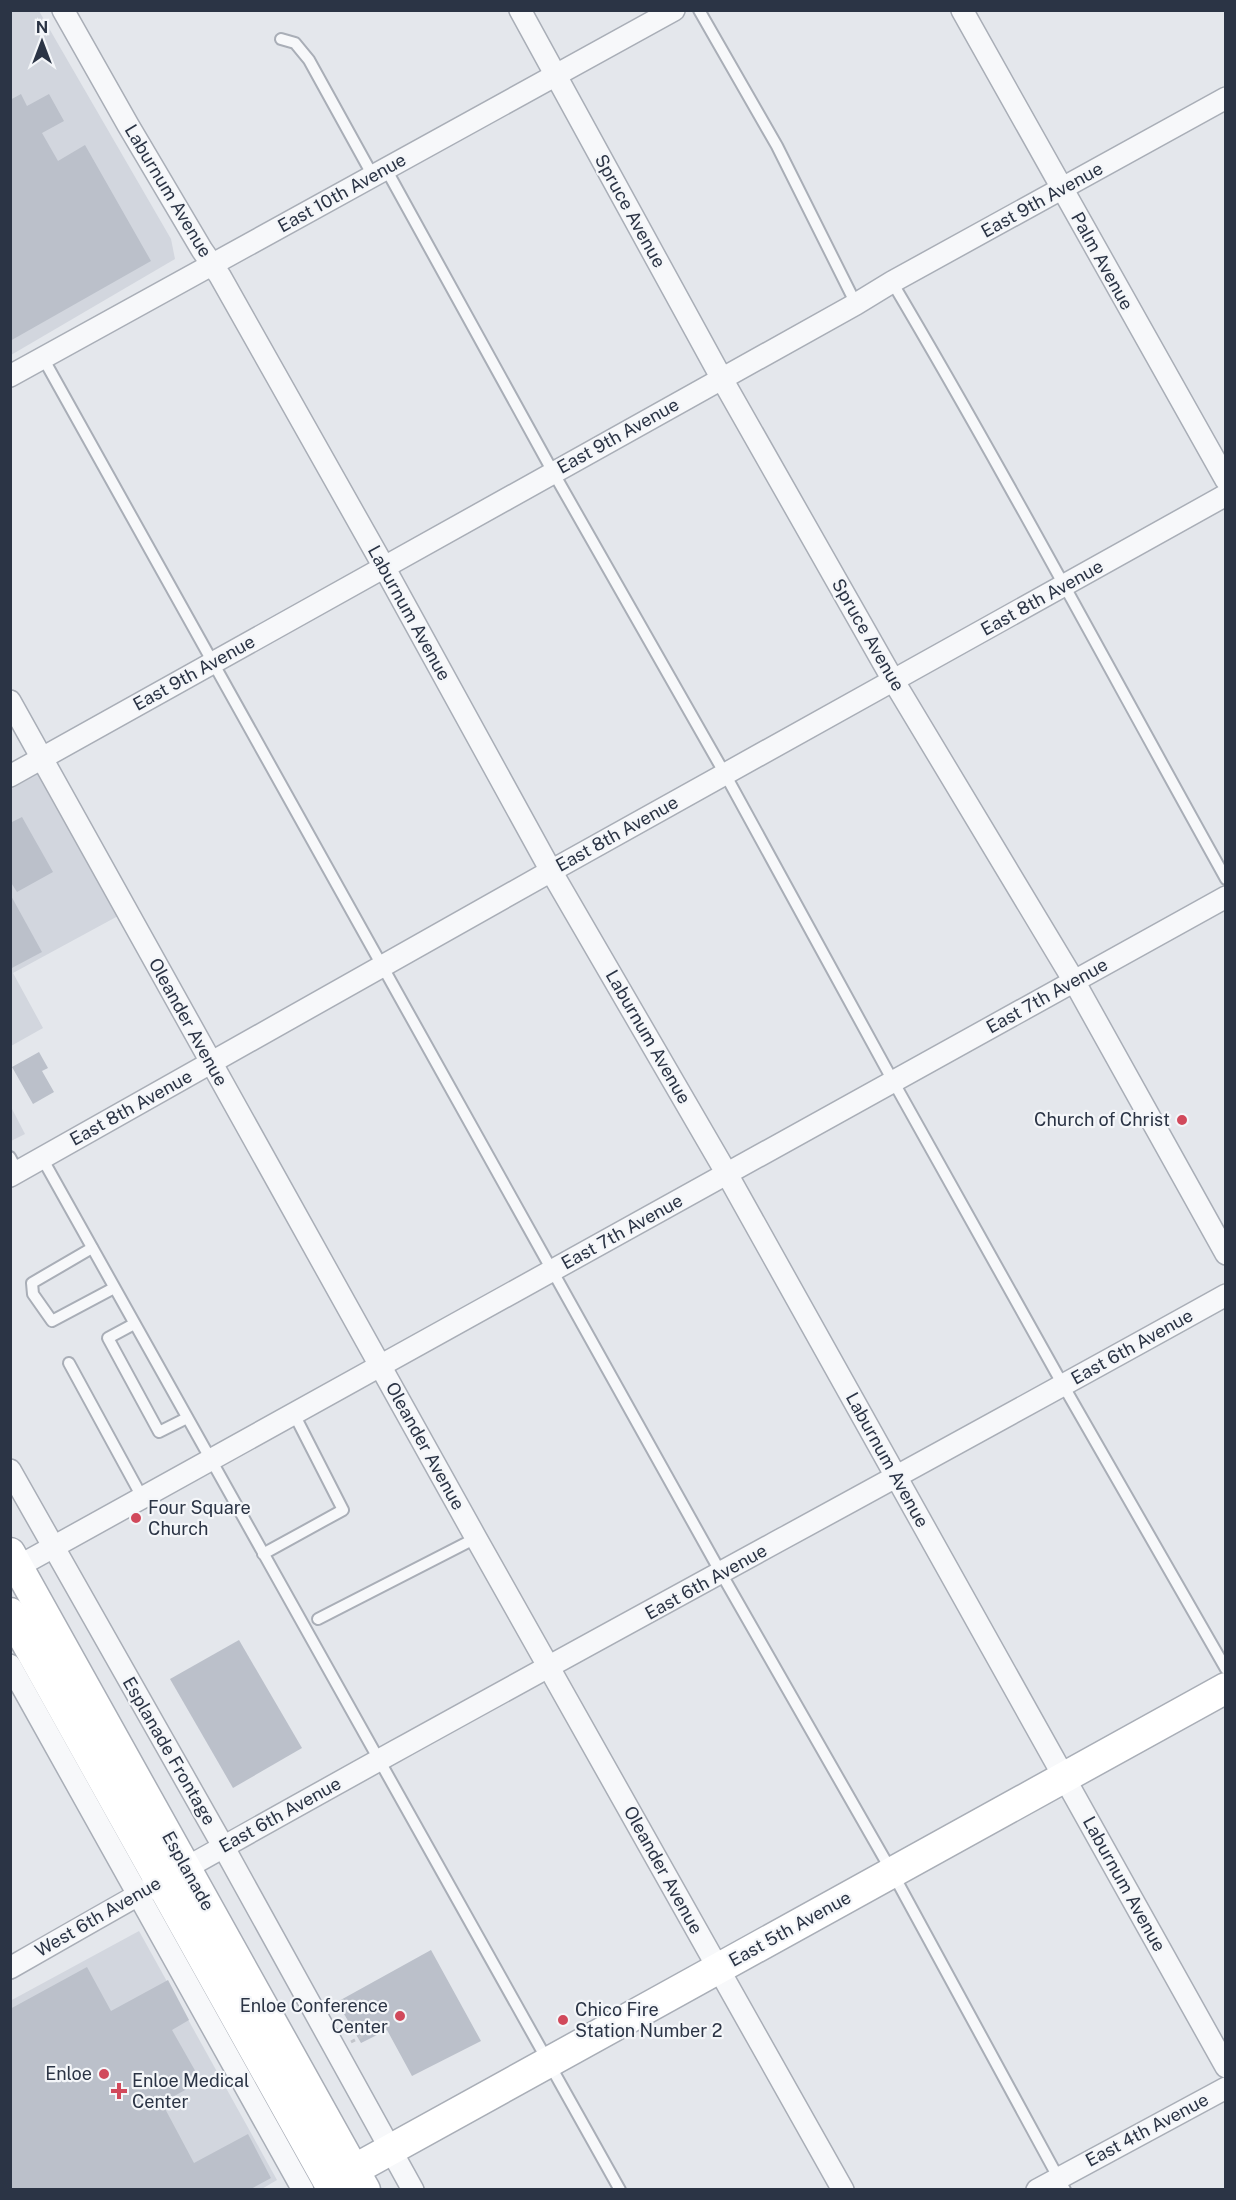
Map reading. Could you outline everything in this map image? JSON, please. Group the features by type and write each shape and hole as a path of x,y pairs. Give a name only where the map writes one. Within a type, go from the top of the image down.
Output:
{"street":[{"name":"Laburnum Avenue","path":"63,10 128,125 202,250 213,264 384,567 551,871 728,1174 1226,2067"},
{"name":"Spruce Avenue","path":"520,10 722,379 893,680 1074,981 1226,1254"},
{"name":"East 10th Avenue","path":"10,376 674,10"},
{"name":"Palm Avenue","path":"962,10 1226,480"},
{"name":"East 9th Avenue","path":"10,776 892,282 1226,98"},
{"name":"East 8th Avenue","path":"13,1168 42,1158 1226,495"},
{"name":"Oleander Avenue","path":"10,701 476,1538 843,2190"},
{"name":"East 7th Avenue","path":"13,1564 53,1546 211,1460 1226,897"},
{"name":"East 6th Avenue","path":"162,1881 1226,1295"},
{"name":"Esplanade Frontage","path":"10,1470 223,1846 412,2190"},
{"name":"Esplanade","path":"13,1564 162,1881"},
{"name":"Esplanade","path":"10,1613 334,2185"},
{"path":"10,1665 162,1881 334,2185"},
{"name":"East 5th Avenue","path":"334,2185 390,2150 1226,1688"},
{"name":"West 6th Avenue","path":"10,1968 162,1881"},
{"name":"East 4th Avenue","path":"1037,2190 1062,2184 1226,2088"}],"lane":[{"path":"699,10 777,146 855,304"},
{"path":"281,39 295,43 309,60 380,172 725,774 1063,1385 1226,1669"},
{"path":"892,282 976,424 1226,879"},
{"path":"43,358 721,1574 892,1872 1062,2184"},
{"path":"42,1158 621,2190"},
{"path":"92,1248 32,1282 33,1294 52,1321 114,1288"},
{"path":"134,1324 108,1338 159,1432 187,1418"},
{"path":"69,1363 142,1497"},
{"path":"264,1554 343,1510 294,1414"},
{"path":"318,1619 476,1538"}],"path":[{"path":"350,2043 384,2025"}],"shaded area":[{"path":"10,11 39,11 171,239 175,259 11,355"},
{"path":"40,773 118,916 13,973 43,1028 11,1046 11,789"},
{"path":"10,1105 25,1134 11,1141 10,1141"},
{"name":"Enloe Medical Center","path":"139,1931 277,2180 260,2190 11,2189 10,2001"}],"building":[{"path":"21,94 27,106 49,94 64,121 42,133 58,161 85,145 151,261 10,341 10,100"},
{"path":"22,817 53,872 17,892 10,881 10,823"},
{"path":"10,894 42,952 10,969"},
{"path":"39,1052 48,1068 42,1071 54,1092 33,1104 12,1067"},
{"path":"239,1640 302,1748 233,1788 170,1679"},
{"name":"Enloe Conference Center","path":"431,1950 481,2041 412,2076 387,2030 361,2043 337,2002"},
{"name":"Enloe Medical Center","path":"87,1967 111,2011 168,1980 189,2020 172,2030 201,2081 162,2103 194,2163 248,2134 271,2178 249,2190 10,2190 10,2009"}],"place":[{"name":"Church of Christ","path":"1182,1120"},
{"name":"Four Square Church","path":"136,1518"},
{"name":"Enloe Conference Center","path":"400,2016"},
{"name":"Chico Fire Station Number 2","path":"563,2020"},
{"name":"Enloe","path":"104,2074"},
{"name":"Enloe Medical Center","path":"119,2091"}]}
